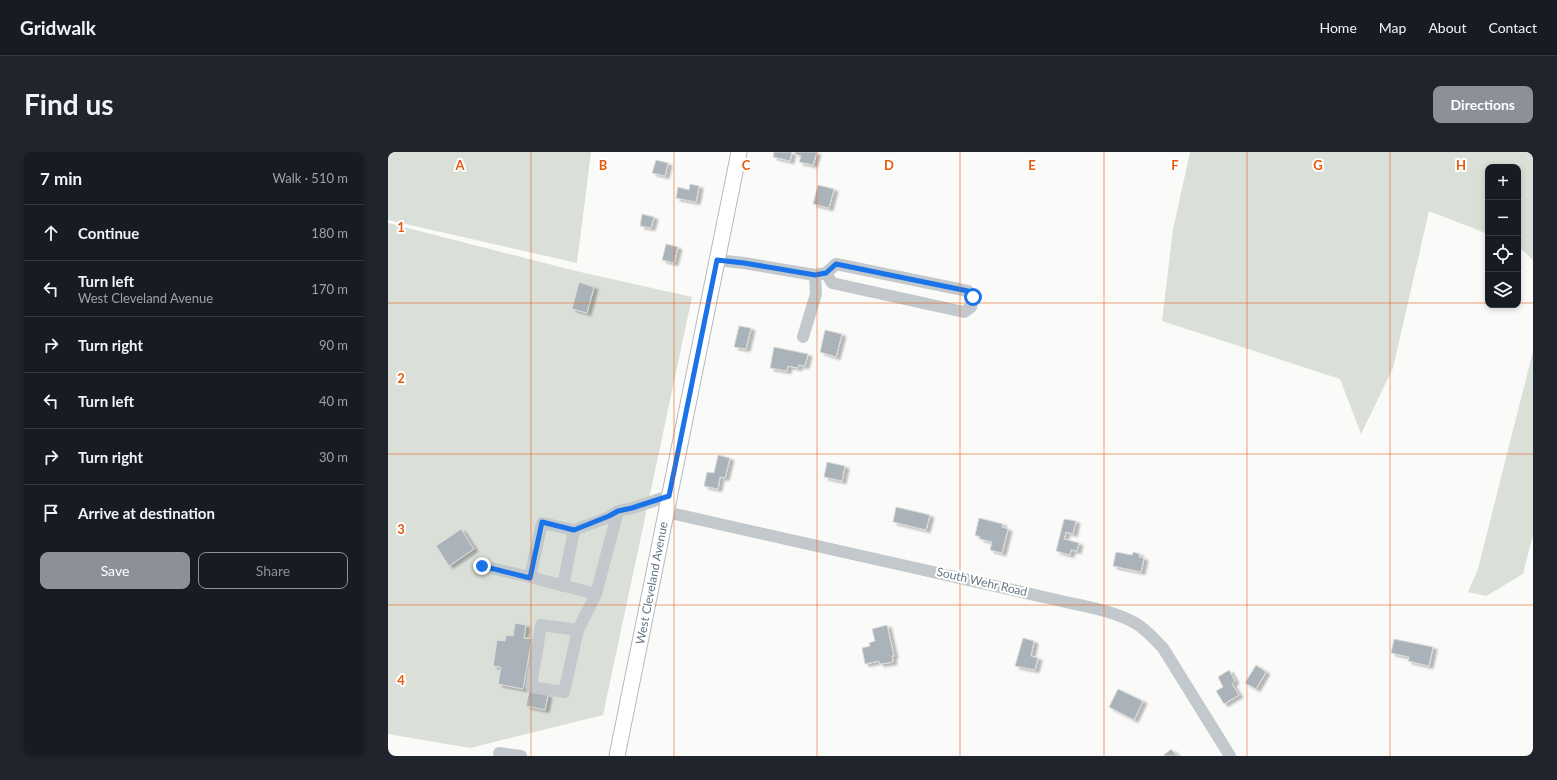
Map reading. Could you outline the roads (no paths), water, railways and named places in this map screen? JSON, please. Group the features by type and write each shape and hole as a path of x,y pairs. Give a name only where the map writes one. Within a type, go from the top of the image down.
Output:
{"main road":[{"name":"West Cleveland Avenue","path":"617,756 739,152"}],"street":[{"path":"717,260 821,274 832,283 964,312 971,307 973,297 968,291 836,264 821,274 803,337"},
{"path":"530,578 542,522 574,530 603,519 618,511 669,496"},
{"path":"578,630 541,625 532,687 564,692 578,630 596,594 618,511"},
{"name":"South Wehr Road","path":"666,512 1057,600 1127,619 1150,634 1163,648 1230,756"},
{"path":"563,586 574,530"},
{"path":"482,566 596,594"},
{"path":"499,752 521,756"}]}
